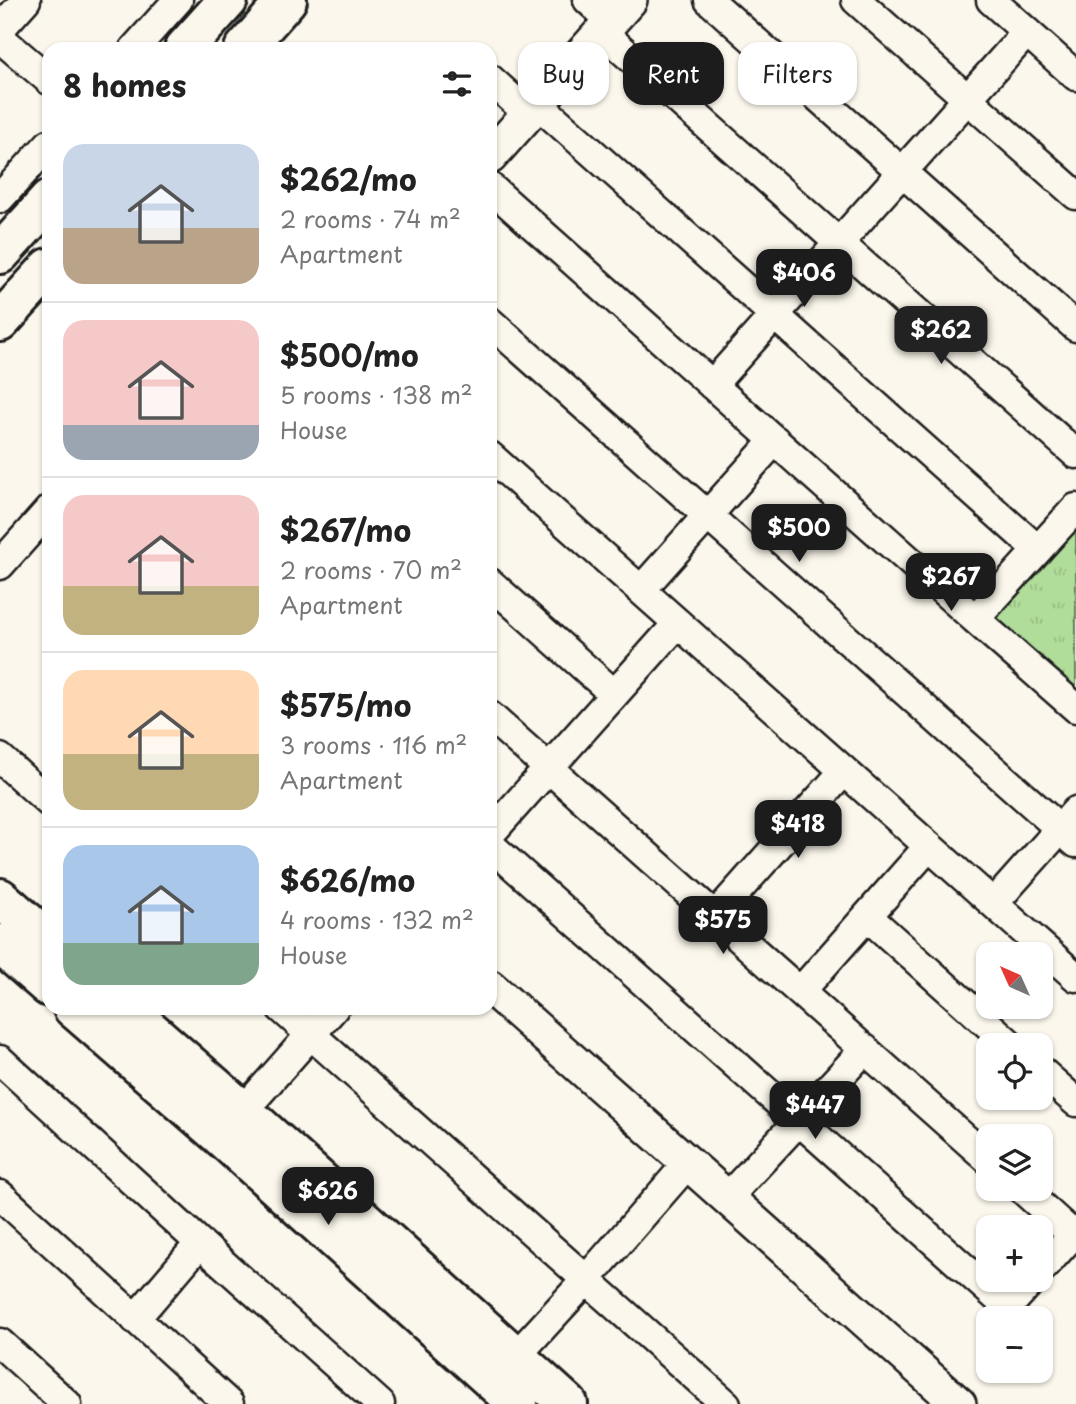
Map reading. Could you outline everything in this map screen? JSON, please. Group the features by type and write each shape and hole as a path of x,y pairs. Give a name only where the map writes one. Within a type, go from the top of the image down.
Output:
{"main road":[{"path":"190,42 228,0"},
{"path":"250,42 287,0"},
{"path":"0,254 42,208"},
{"path":"0,323 42,276"},
{"path":"0,898 42,935"},
{"path":"0,944 42,980"},
{"path":"82,1015 517,1404"},
{"path":"133,1015 568,1404"}],"street":[{"path":"0,29 26,0"},
{"path":"140,42 178,0"},
{"path":"709,0 1076,327"},
{"path":"856,0 1076,195"},
{"path":"991,0 1076,76"},
{"path":"497,149 533,109 608,13 839,243 1076,454"},
{"path":"712,385 1027,32"},
{"path":"0,38 42,74"},
{"path":"497,84 533,109 775,316 1038,550"},
{"path":"0,198 42,152"},
{"path":"497,193 1076,708"},
{"path":"497,328 708,515 1071,828 993,904"},
{"path":"641,590 775,440"},
{"path":"497,462 1076,977"},
{"path":"975,619 1076,508"},
{"path":"0,565 42,518"},
{"path":"497,589 614,694"},
{"path":"497,826 678,623"},
{"path":"497,722 976,1148"},
{"path":"0,758 42,796"},
{"path":"715,916 844,771"},
{"path":"800,992 929,846"},
{"path":"497,851 976,1278"},
{"path":"867,916 998,1033"},
{"path":"497,993 959,1404"},
{"path":"289,1015 726,1404"},
{"path":"243,1111 328,1015"},
{"path":"727,1198 864,1049"},
{"path":"0,1060 380,1404"},
{"path":"1053,1082 1076,1102"},
{"path":"516,1356 688,1163"},
{"path":"0,1195 229,1404"},
{"path":"1036,1201 1074,1233 1053,1257"},
{"path":"135,1319 200,1243"},
{"path":"992,1292 1008,1304 1021,1292"},
{"path":"0,1343 67,1404"}],"green space":[{"path":"1076,511 1076,696 984,613"}]}
